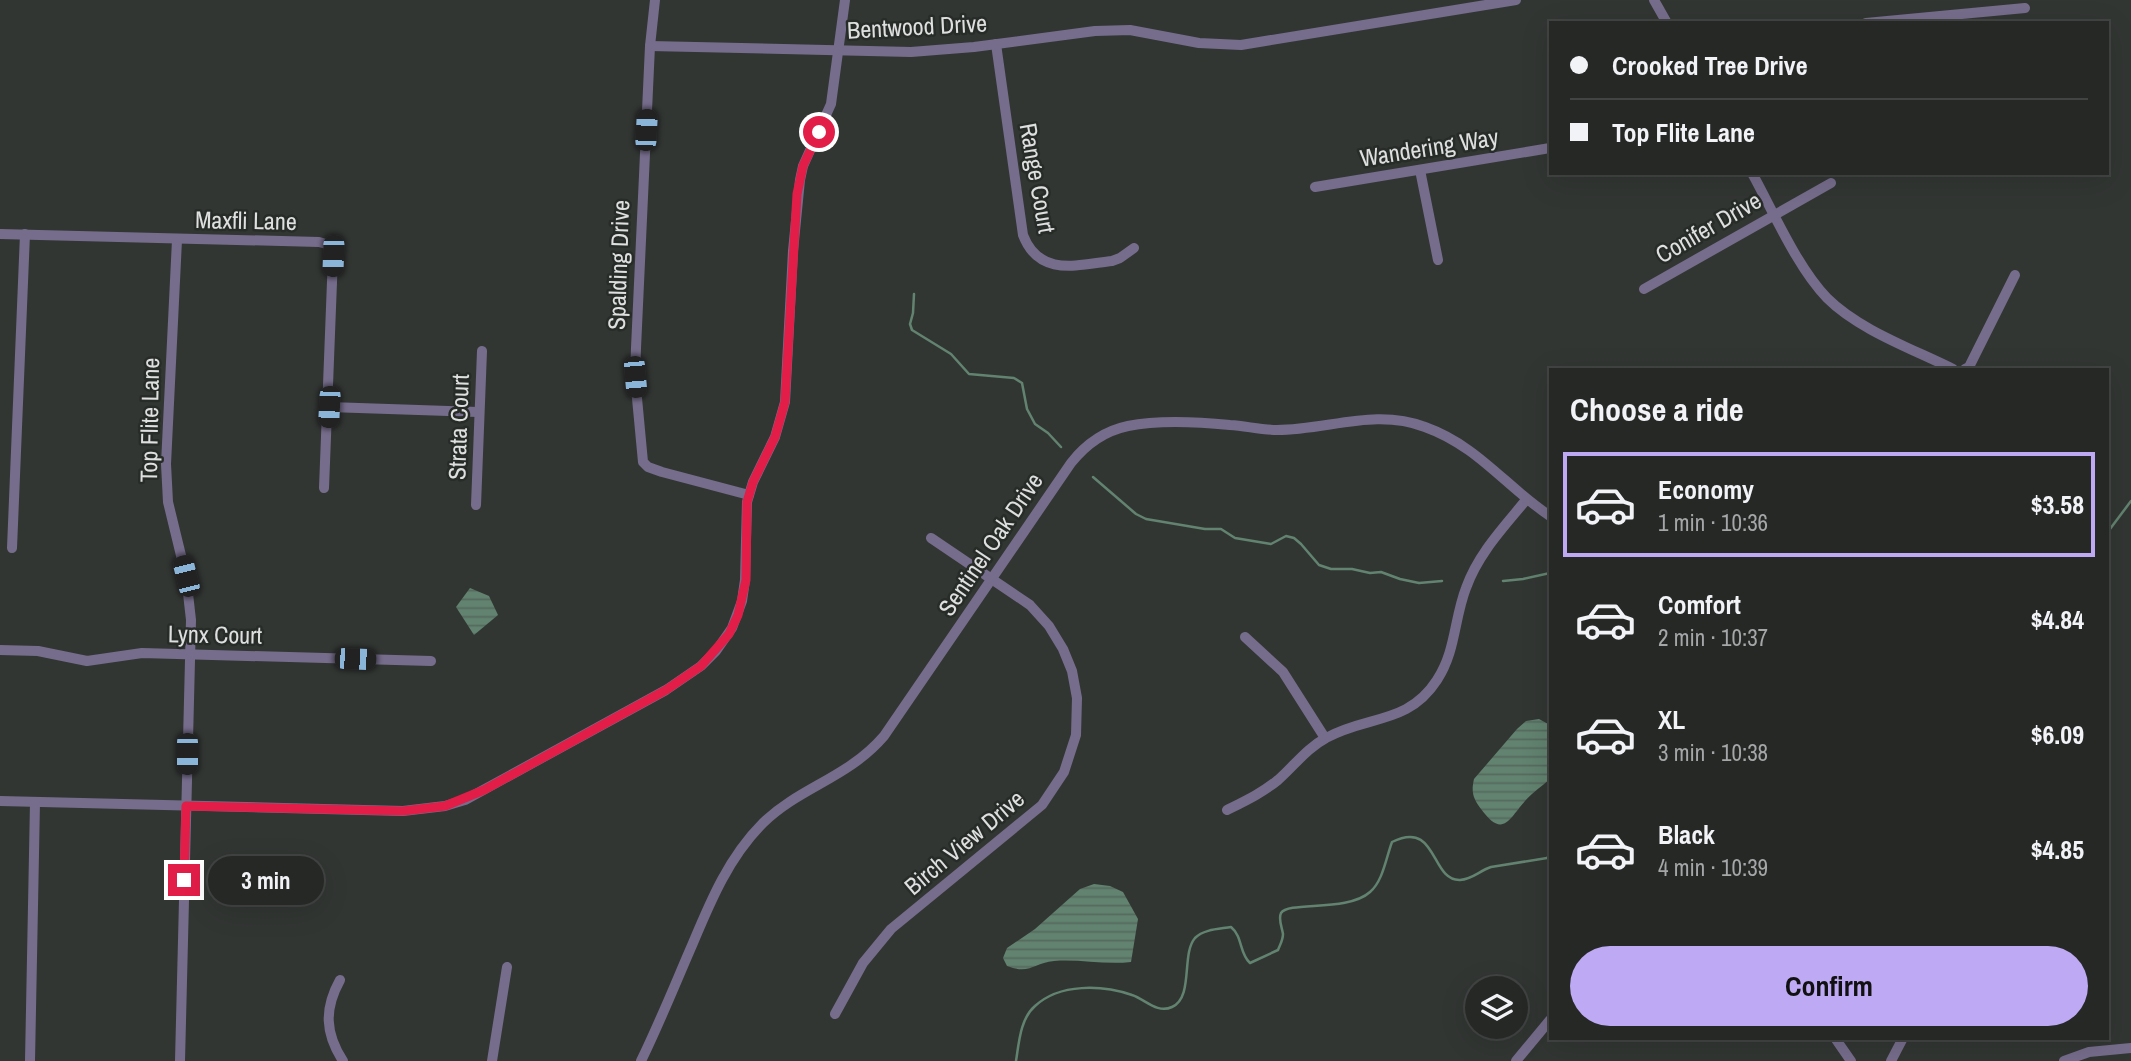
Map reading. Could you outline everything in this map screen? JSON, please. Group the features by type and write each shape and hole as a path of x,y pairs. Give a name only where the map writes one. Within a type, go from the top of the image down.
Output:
{"street":[{"name":"Spalding Drive","path":"655,0 650,46 636,358 643,462 662,472 749,495"},
{"path":"0,802 403,811 445,806 484,790 653,697 701,666 732,628 742,601 746,580 745,523 749,495 775,437 785,402 797,194 803,166 831,104 845,0"},
{"name":"Bentwood Drive","path":"650,46 920,52 1083,32 1130,30 1199,43 1241,45 1516,0"},
{"path":"1654,0 1666,21"},
{"path":"1887,21 2025,8"},
{"name":"Range Court","path":"996,44 1023,235 1029,248 1047,262 1061,266 1112,261 1133,248"},
{"name":"Wandering Way","path":"1315,187 1549,148"},
{"path":"1420,170 1438,260"},
{"path":"1753,175 1813,280 1842,311 1951,368"},
{"name":"Conifer Drive","path":"1644,289 1831,183"},
{"name":"Maxfli Lane","path":"0,234 319,242 330,245 333,256 324,488"},
{"path":"12,548 25,234"},
{"name":"Top Flite Lane","path":"177,240 166,464 168,502 190,598 180,1061"},
{"path":"1967,368 2015,275"},
{"name":"Strata Court","path":"476,505 482,351"},
{"path":"329,407 478,412"},
{"name":"Sentinel Oak Drive","path":"641,1061 700,927 737,852 774,813 844,772 873,748 905,708 1086,445 1105,434 1140,424 1228,425 1278,430 1365,419 1410,422 1444,434 1469,448 1526,500 1549,515"},
{"path":"1227,810 1268,788 1325,738 1400,712 1413,705 1430,689 1450,655 1461,604 1473,572 1489,546 1526,500"},
{"name":"Birch View Drive","path":"835,1014 858,970 880,941 1042,805 1058,783 1069,761 1076,735 1078,708 1075,684 1068,659 1056,636 1040,615 931,538"},
{"path":"1245,637 1283,672 1325,738"},
{"name":"Lynx Court","path":"0,650 38,651 88,662 131,654 431,661"},
{"path":"30,1061 35,802"},
{"path":"492,1061 508,967"},
{"path":"340,980 328,1008 331,1038 343,1061"},
{"path":"1516,1061 1549,1021"},
{"path":"1836,1040 1851,1061"},
{"path":"1891,1061 1902,1040"},
{"path":"2064,1061 2089,1052 2131,1048"}],"shaded area":[{"path":"470,588 489,596 498,615 474,635 456,607"},
{"path":"1539,719 1549,724 1549,780 1505,823 1495,823 1474,798 1474,779 1526,721"},
{"path":"1094,884 1110,886 1123,892 1138,919 1131,962 1054,961 1026,969 1007,966 1003,958 1007,948 1035,929 1080,889"}],"waterway":[{"path":"914,294 910,324 912,330 951,354 969,374 1014,378 1022,383 1027,409 1035,424 1061,447"},
{"path":"1093,477 1136,514 1146,519 1205,529 1221,529 1235,538 1271,544 1286,536 1301,544 1319,565 1331,569 1381,572 1419,583 1442,581"},
{"path":"2109,530 2131,501"},
{"path":"1503,581 1549,573"},
{"path":"1016,1061 1026,1018 1030,1011 1045,999 1069,990 1095,988 1132,995 1161,1009 1172,1007 1179,1002 1183,994 1189,954 1195,938 1212,930 1231,927 1250,963 1278,950 1283,936 1281,913 1295,907 1348,902 1370,892 1381,876 1392,842 1407,837 1418,838 1426,844 1443,871 1450,878 1460,880 1491,867 1549,856"}],"route":[{"path":"184,880 186,806 403,811 445,806 465,800 666,690 701,666 716,651 729,634 742,601 746,580 747,502 753,482 775,437 785,402 797,194 803,166 819,132"}]}
